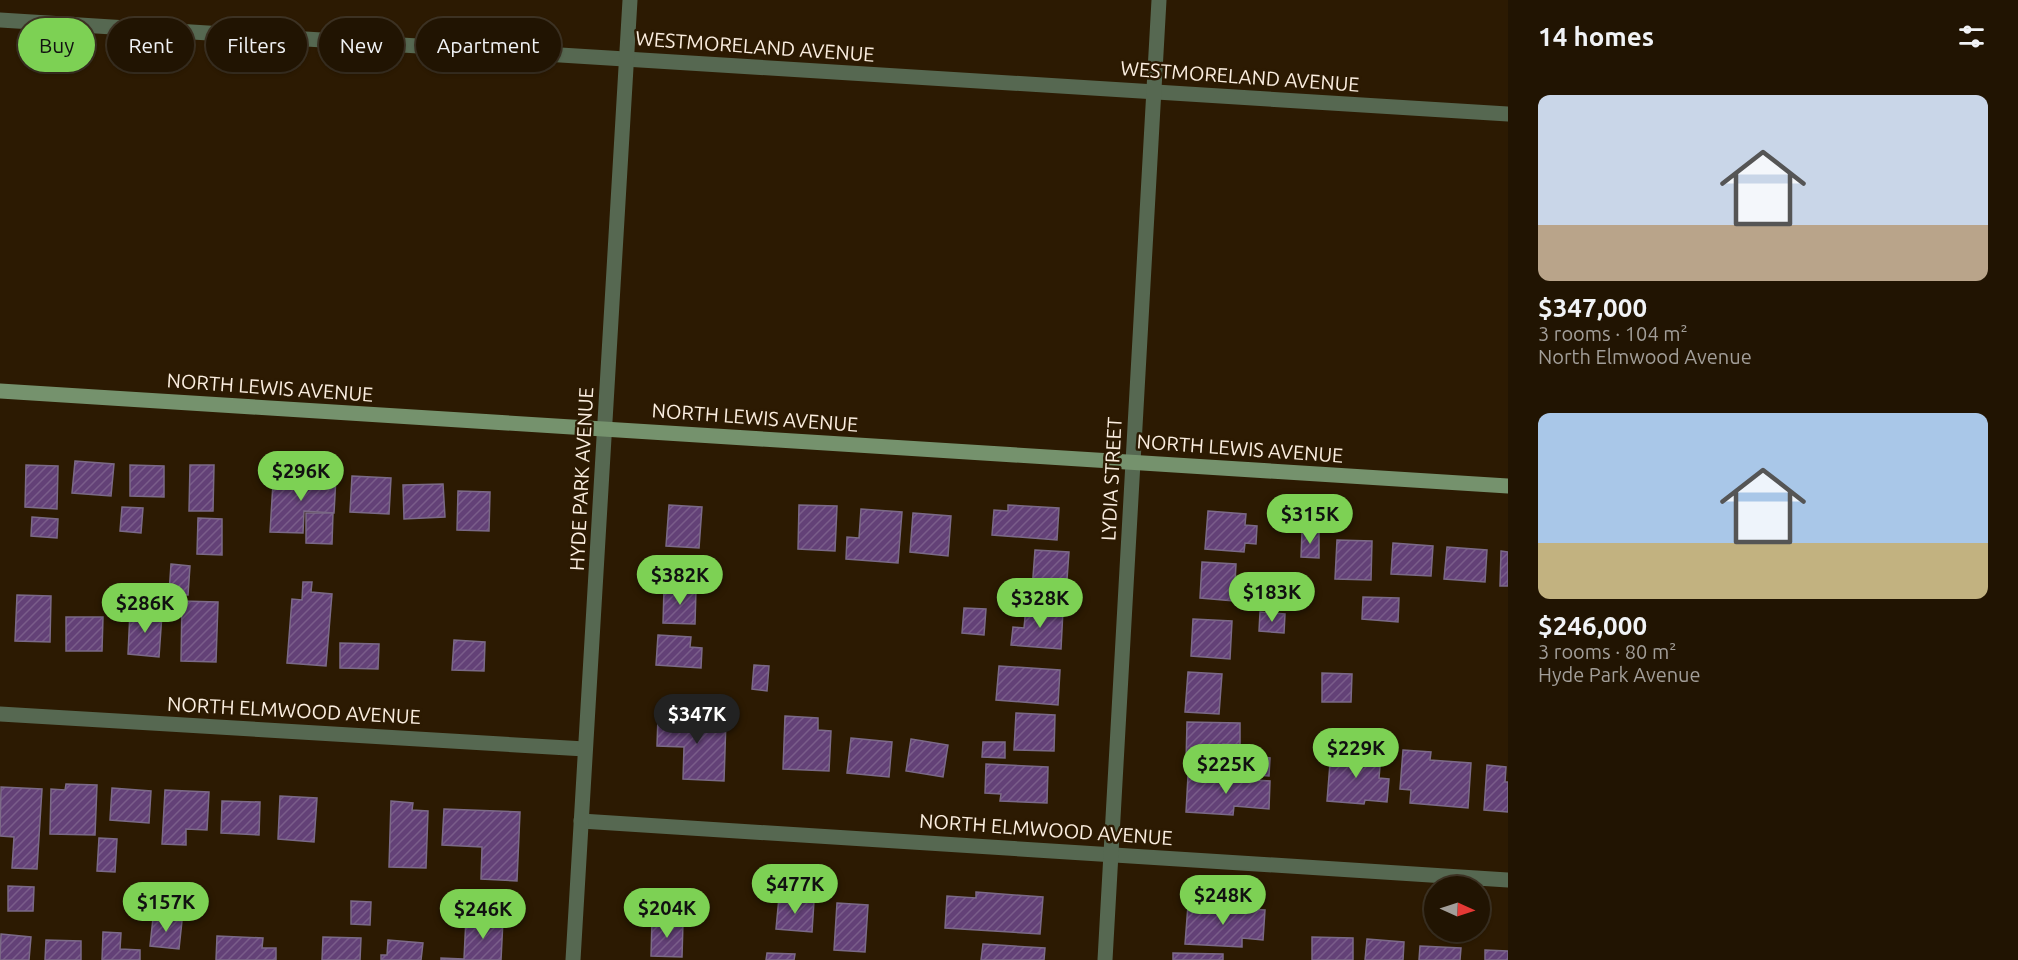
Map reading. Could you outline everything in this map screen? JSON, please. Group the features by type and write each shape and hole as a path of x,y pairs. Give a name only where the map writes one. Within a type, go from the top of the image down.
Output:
{"main road":[{"name":"NORTH LEWIS AVENUE","path":"0,391 1508,486"}],"street":[{"name":"HYDE PARK AVENUE","path":"573,960 630,0"},
{"name":"LYDIA STREET","path":"1105,960 1159,0"},
{"name":"WESTMORELAND AVENUE","path":"0,20 1508,114"},
{"name":"NORTH ELMWOOD AVENUE","path":"0,714 585,749"},
{"name":"NORTH ELMWOOD AVENUE","path":"581,821 1508,880"}],"building":[{"path":"75,461 114,464 111,496 72,493"},
{"path":"26,465 58,466 57,509 25,507"},
{"path":"130,465 164,466 164,497 130,496"},
{"path":"190,465 214,465 213,511 189,511"},
{"path":"300,474 336,477 334,513 304,511 303,533 270,532 273,483 299,485"},
{"path":"352,476 391,478 389,514 350,512"},
{"path":"443,484 445,517 404,519 403,485"},
{"path":"458,491 490,492 489,531 457,530"},
{"path":"669,505 702,507 699,548 666,546"},
{"path":"799,505 837,506 835,551 798,549"},
{"path":"1008,505 1059,508 1057,540 992,535 994,510 1008,511"},
{"path":"122,507 143,508 141,533 120,531"},
{"path":"861,509 902,512 898,563 846,559 847,537 859,538"},
{"path":"1208,511 1246,514 1245,525 1257,526 1256,544 1245,543 1244,552 1205,549"},
{"path":"306,513 333,513 332,544 306,543"},
{"path":"913,513 951,516 948,556 910,552"},
{"path":"32,517 58,519 57,538 31,536"},
{"path":"198,518 222,519 222,555 197,554"},
{"path":"1302,532 1319,533 1319,558 1301,557"},
{"path":"1337,540 1372,541 1371,580 1335,579"},
{"path":"1393,543 1433,546 1431,576 1391,574"},
{"path":"1447,547 1487,550 1485,582 1444,579"},
{"path":"1035,550 1069,552 1066,593 1032,590"},
{"path":"1501,551 1508,552 1508,586 1500,586"},
{"path":"1202,562 1236,564 1234,601 1200,598"},
{"path":"171,564 190,566 188,595 169,594"},
{"path":"303,582 312,582 311,592 332,594 326,666 287,663 292,599 302,600"},
{"path":"664,588 696,589 695,624 663,623"},
{"path":"17,595 51,596 50,642 15,641"},
{"path":"1363,597 1399,598 1398,622 1362,619"},
{"path":"182,601 218,602 216,662 181,661"},
{"path":"1026,607 1063,610 1061,649 1011,645 1013,627 1024,628"},
{"path":"964,608 986,609 984,635 962,633"},
{"path":"130,612 162,614 159,657 128,654"},
{"path":"1260,612 1285,614 1284,633 1259,631"},
{"path":"66,617 103,617 102,651 66,651"},
{"path":"1193,619 1232,621 1230,659 1191,656"},
{"path":"658,635 691,637 690,647 702,648 701,668 656,665"},
{"path":"454,640 485,642 484,671 452,670"},
{"path":"340,643 379,644 378,669 340,668"},
{"path":"754,665 769,666 767,691 752,689"},
{"path":"999,666 1060,670 1058,705 996,700"},
{"path":"1188,672 1222,674 1219,714 1185,712"},
{"path":"1322,673 1352,674 1351,702 1322,702"},
{"path":"1016,713 1055,715 1054,751 1014,750"},
{"path":"785,716 818,718 818,730 831,731 829,771 783,769"},
{"path":"658,717 726,720 724,781 683,779 684,747 657,746"},
{"path":"1187,722 1240,723 1240,745 1223,744 1223,764 1186,763"},
{"path":"851,738 892,742 889,777 847,773"},
{"path":"911,739 948,745 943,777 906,771"},
{"path":"983,742 1005,742 1005,758 982,757"},
{"path":"1403,750 1431,752 1430,760 1471,763 1468,808 1410,803 1411,790 1400,789"},
{"path":"1331,751 1381,755 1379,778 1389,779 1387,802 1365,800 1364,804 1327,801"},
{"path":"1242,755 1270,758 1269,776 1241,774"},
{"path":"986,764 1048,767 1047,803 1000,801 1001,794 985,793"},
{"path":"1487,765 1506,767 1508,812 1484,810"},
{"path":"1188,776 1270,781 1269,809 1234,806 1233,815 1186,812"},
{"path":"66,784 97,785 95,835 50,834 51,789 65,790"},
{"path":"1,787 42,789 37,869 12,868 14,837 0,836"},
{"path":"112,788 151,791 149,823 110,820"},
{"path":"165,790 209,792 207,830 186,829 186,845 162,844"},
{"path":"280,796 317,798 314,842 278,839"},
{"path":"222,801 260,802 259,835 221,833"},
{"path":"391,801 413,803 412,810 428,811 426,868 389,867"},
{"path":"444,809 520,812 517,881 481,879 482,847 442,845"},
{"path":"99,838 117,839 115,872 97,871"},
{"path":"8,886 34,887 33,911 8,911"},
{"path":"976,892 1043,897 1040,934 945,928 947,896 976,898"},
{"path":"779,897 814,901 812,932 776,929"},
{"path":"351,901 371,902 370,925 351,924"},
{"path":"837,903 868,905 865,952 834,950"},
{"path":"1188,905 1265,910 1263,940 1242,938 1242,947 1185,944"},
{"path":"153,918 182,921 179,949 150,946"},
{"path":"466,918 503,920 501,960 441,960 441,958 464,959"},
{"path":"652,921 683,922 682,957 651,956"},
{"path":"103,932 121,933 120,949 140,950 140,960 102,960"},
{"path":"1,934 31,937 29,960 0,960"},
{"path":"217,936 263,938 262,948 276,948 276,960 216,960"},
{"path":"323,937 361,938 360,960 322,960"},
{"path":"1312,937 1353,938 1353,960 1312,960"},
{"path":"1367,939 1404,942 1403,960 1365,960"},
{"path":"46,940 81,941 81,960 45,960"},
{"path":"388,940 423,943 421,960 381,960 381,955 387,955"},
{"path":"983,944 1045,948 1044,960 981,960"},
{"path":"1420,946 1461,948 1460,960 1419,960"},
{"path":"1485,950 1508,951 1508,960 1485,960"},
{"path":"767,953 795,954 794,960 766,960"},
{"path":"1173,953 1223,954 1223,960 1173,960"}]}
